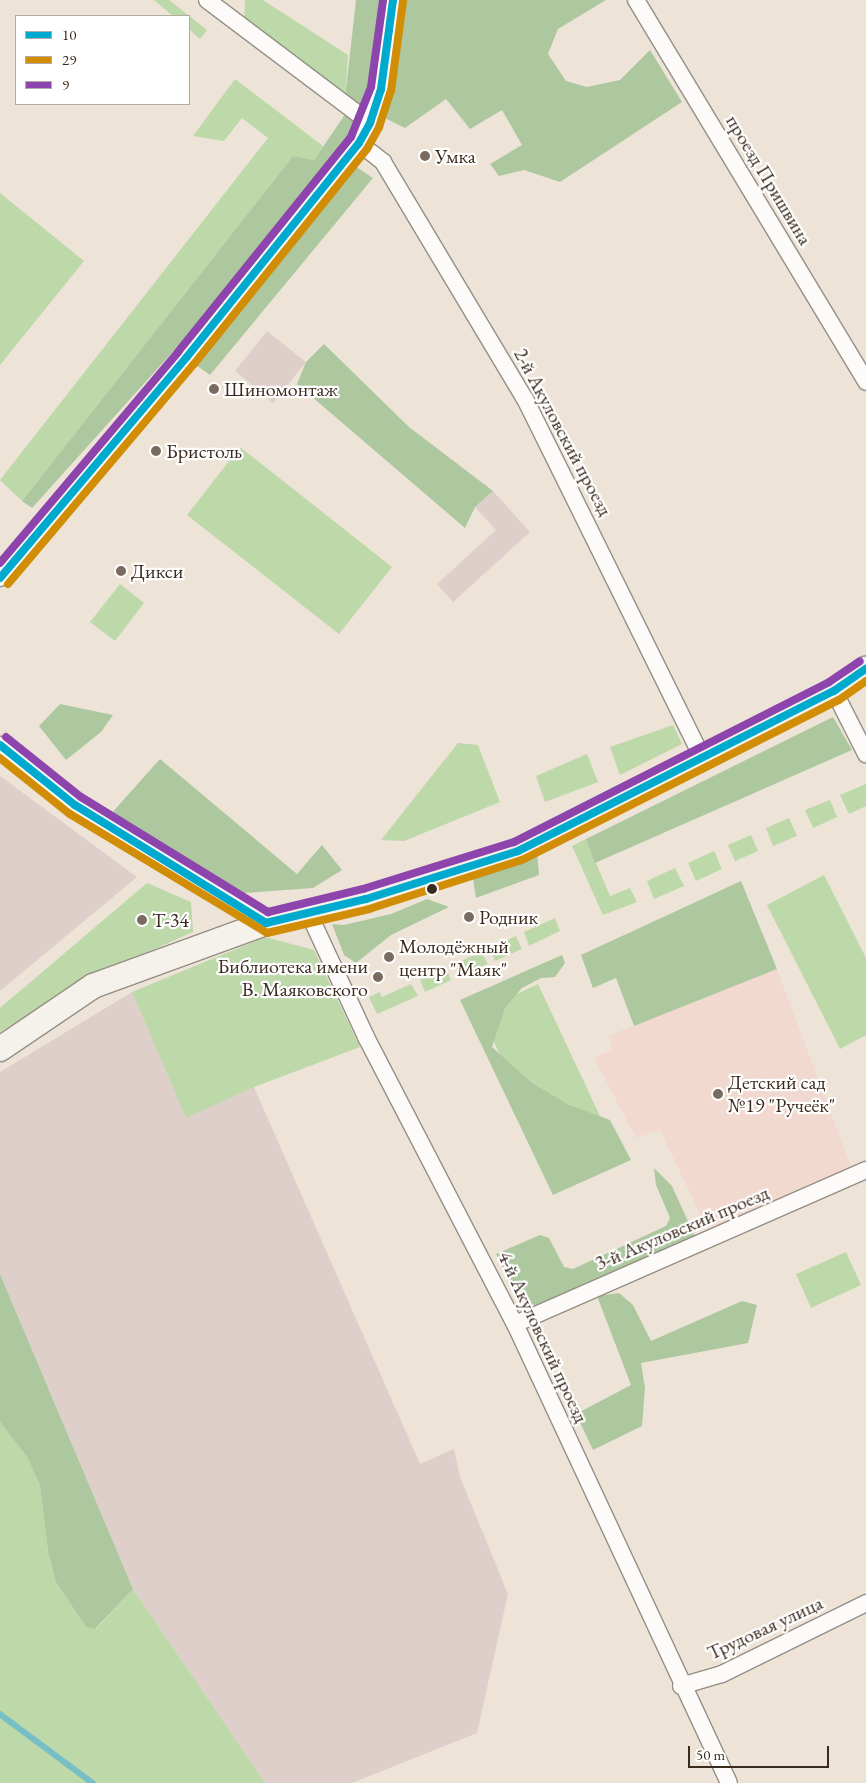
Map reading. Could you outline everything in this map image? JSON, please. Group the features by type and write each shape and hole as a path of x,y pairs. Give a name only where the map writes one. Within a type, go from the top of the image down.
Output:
{"street":[{"path":"207,0 370,123"},
{"path":"0,578 186,358 359,143 370,123 381,89 393,0"},
{"name":"проезд Пришвина","path":"636,0 866,382"},
{"name":"2-й Акуловский проезд","path":"359,143 383,162 525,399 703,758"},
{"path":"0,1049 93,986 266,923 309,914 518,851 834,691 866,669"},
{"path":"834,691 866,754"},
{"path":"0,745 75,805 266,923"},
{"name":"4-й Акуловский проезд","path":"309,914 366,1037 515,1324 682,1686 729,1783"},
{"name":"3-й Акуловский проезд","path":"515,1324 866,1170"},
{"name":"Трудовая улица","path":"682,1686 722,1674 866,1603"}],"shaded area":[{"path":"267,331 306,362 273,403 235,371"},
{"path":"493,491 530,532 453,602 437,584 496,530 475,507"},
{"path":"0,776 137,877 0,991"},
{"name":"Детский сад №19 \"Ручеёк\"","path":"777,969 852,1169 709,1233 660,1130 636,1138 594,1058 613,1049 608,1036"},
{"path":"132,992 186,1117 254,1087 420,1464 454,1449 460,1477 508,1594 477,1733 352,1783 265,1783 133,1589 0,1274 0,1072"}],"green space":[{"path":"154,0 169,0 188,15 172,15"},
{"path":"245,0 263,0 348,55 345,98 244,21"},
{"path":"356,0 606,0 558,29 548,54 566,81 587,87 620,80 650,50 682,102 560,182 524,170 499,176 490,164 522,145 502,110 470,129 446,99 405,128 345,98"},
{"path":"190,17 207,30 200,39 190,30"},
{"path":"235,79 323,146 314,160 293,156 22,501 0,480 268,138 242,118 224,141 193,136"},
{"path":"346,113 366,138 346,160 373,178 210,375 186,358 341,165 32,508 22,501 293,156 314,160"},
{"path":"0,193 84,261 0,365"},
{"path":"324,344 409,427 493,491 475,507 465,528 297,384 306,362"},
{"path":"240,447 392,567 339,634 187,515"},
{"path":"120,584 144,603 115,641 90,622"},
{"path":"60,704 113,715 101,732 66,760 39,726"},
{"path":"833,717 852,750 595,863 586,839"},
{"path":"673,725 682,744 620,775 610,747"},
{"path":"458,743 478,745 500,802 404,841 381,840"},
{"path":"587,754 598,782 545,802 536,776"},
{"path":"160,759 297,874 322,845 342,870 313,888 244,893 208,877 110,815"},
{"path":"866,784 866,806 849,814 840,795"},
{"path":"830,800 837,817 813,828 805,810"},
{"path":"789,818 797,836 773,846 766,828"},
{"path":"751,835 758,851 735,861 728,845"},
{"path":"586,839 610,896 630,888 637,902 603,915 572,846"},
{"path":"537,850 539,875 476,898 473,879 480,870"},
{"path":"714,851 722,869 696,881 688,863"},
{"path":"675,868 684,886 654,899 647,881"},
{"path":"824,875 866,958 866,1035 840,1049 767,905"},
{"path":"741,881 777,969 634,1026 616,978 593,988 581,955"},
{"path":"147,883 191,902 193,932 85,980 0,1032 0,1008"},
{"path":"427,899 449,907 391,935 356,963 344,955 332,924 344,925 391,914"},
{"path":"555,918 560,931 529,946 524,932"},
{"path":"516,936 522,949 495,961 490,948"},
{"path":"265,937 314,950 360,1047 254,1087 186,1118 132,992"},
{"path":"481,952 488,964 460,976 455,964"},
{"path":"562,955 565,963 555,977 541,978 522,988 505,1008 492,1047 532,1083 569,1105 610,1120 631,1160 553,1195 460,1000"},
{"path":"446,968 451,980 425,992 420,980"},
{"path":"411,984 418,996 377,1014 369,997 380,992 382,997"},
{"path":"538,984 615,1148 557,1176 480,1012"},
{"path":"654,1168 672,1186 696,1239 543,1306 522,1303 496,1254 540,1235 549,1238 564,1267 573,1269 666,1226 670,1218 656,1185"},
{"path":"846,1252 861,1285 811,1308 796,1274"},
{"path":"0,1274 133,1589 95,1629 86,1627 56,1582 48,1552 40,1485 27,1457 0,1422"},
{"path":"619,1293 633,1305 651,1341 742,1301 757,1305 748,1343 641,1363 645,1388 642,1426 593,1450 576,1414 631,1385 597,1296"},
{"path":"0,1422 27,1457 40,1485 48,1552 56,1582 86,1627 96,1629 133,1589 265,1783 0,1783"}],"waterway":[{"path":"0,1714 93,1783"}],"transit line":[{"name":"9","path":"0,563 178,352 351,137 371,87 383,0"},
{"name":"10","path":"0,578 186,358 359,143 370,123 381,89 393,0"},
{"name":"29","path":"8,584 194,364 367,149 379,127 391,91 403,1"},
{"name":"9","path":"6,737 81,797 268,912 363,889 514,842 829,682 860,661"},
{"name":"10","path":"0,745 75,805 266,923 366,899 518,851 834,691 866,669"},
{"name":"29","path":"0,758 70,814 267,933 369,909 522,860 839,700 866,681"}],"place":[{"name":"Умка","path":"425,156"},
{"name":"Шиномонтаж","path":"214,389"},
{"name":"Бристоль","path":"156,451"},
{"name":"Дикси","path":"121,571"},
{"name":"Родник","path":"469,917"},
{"name":"Т-34","path":"142,920"},
{"name":"Молодёжный центр \"Маяк\"","path":"389,957"},
{"name":"Библиотека имени В. Маяковского","path":"378,977"},
{"name":"Детский сад №19 \"Ручеёк\"","path":"718,1094"}]}
